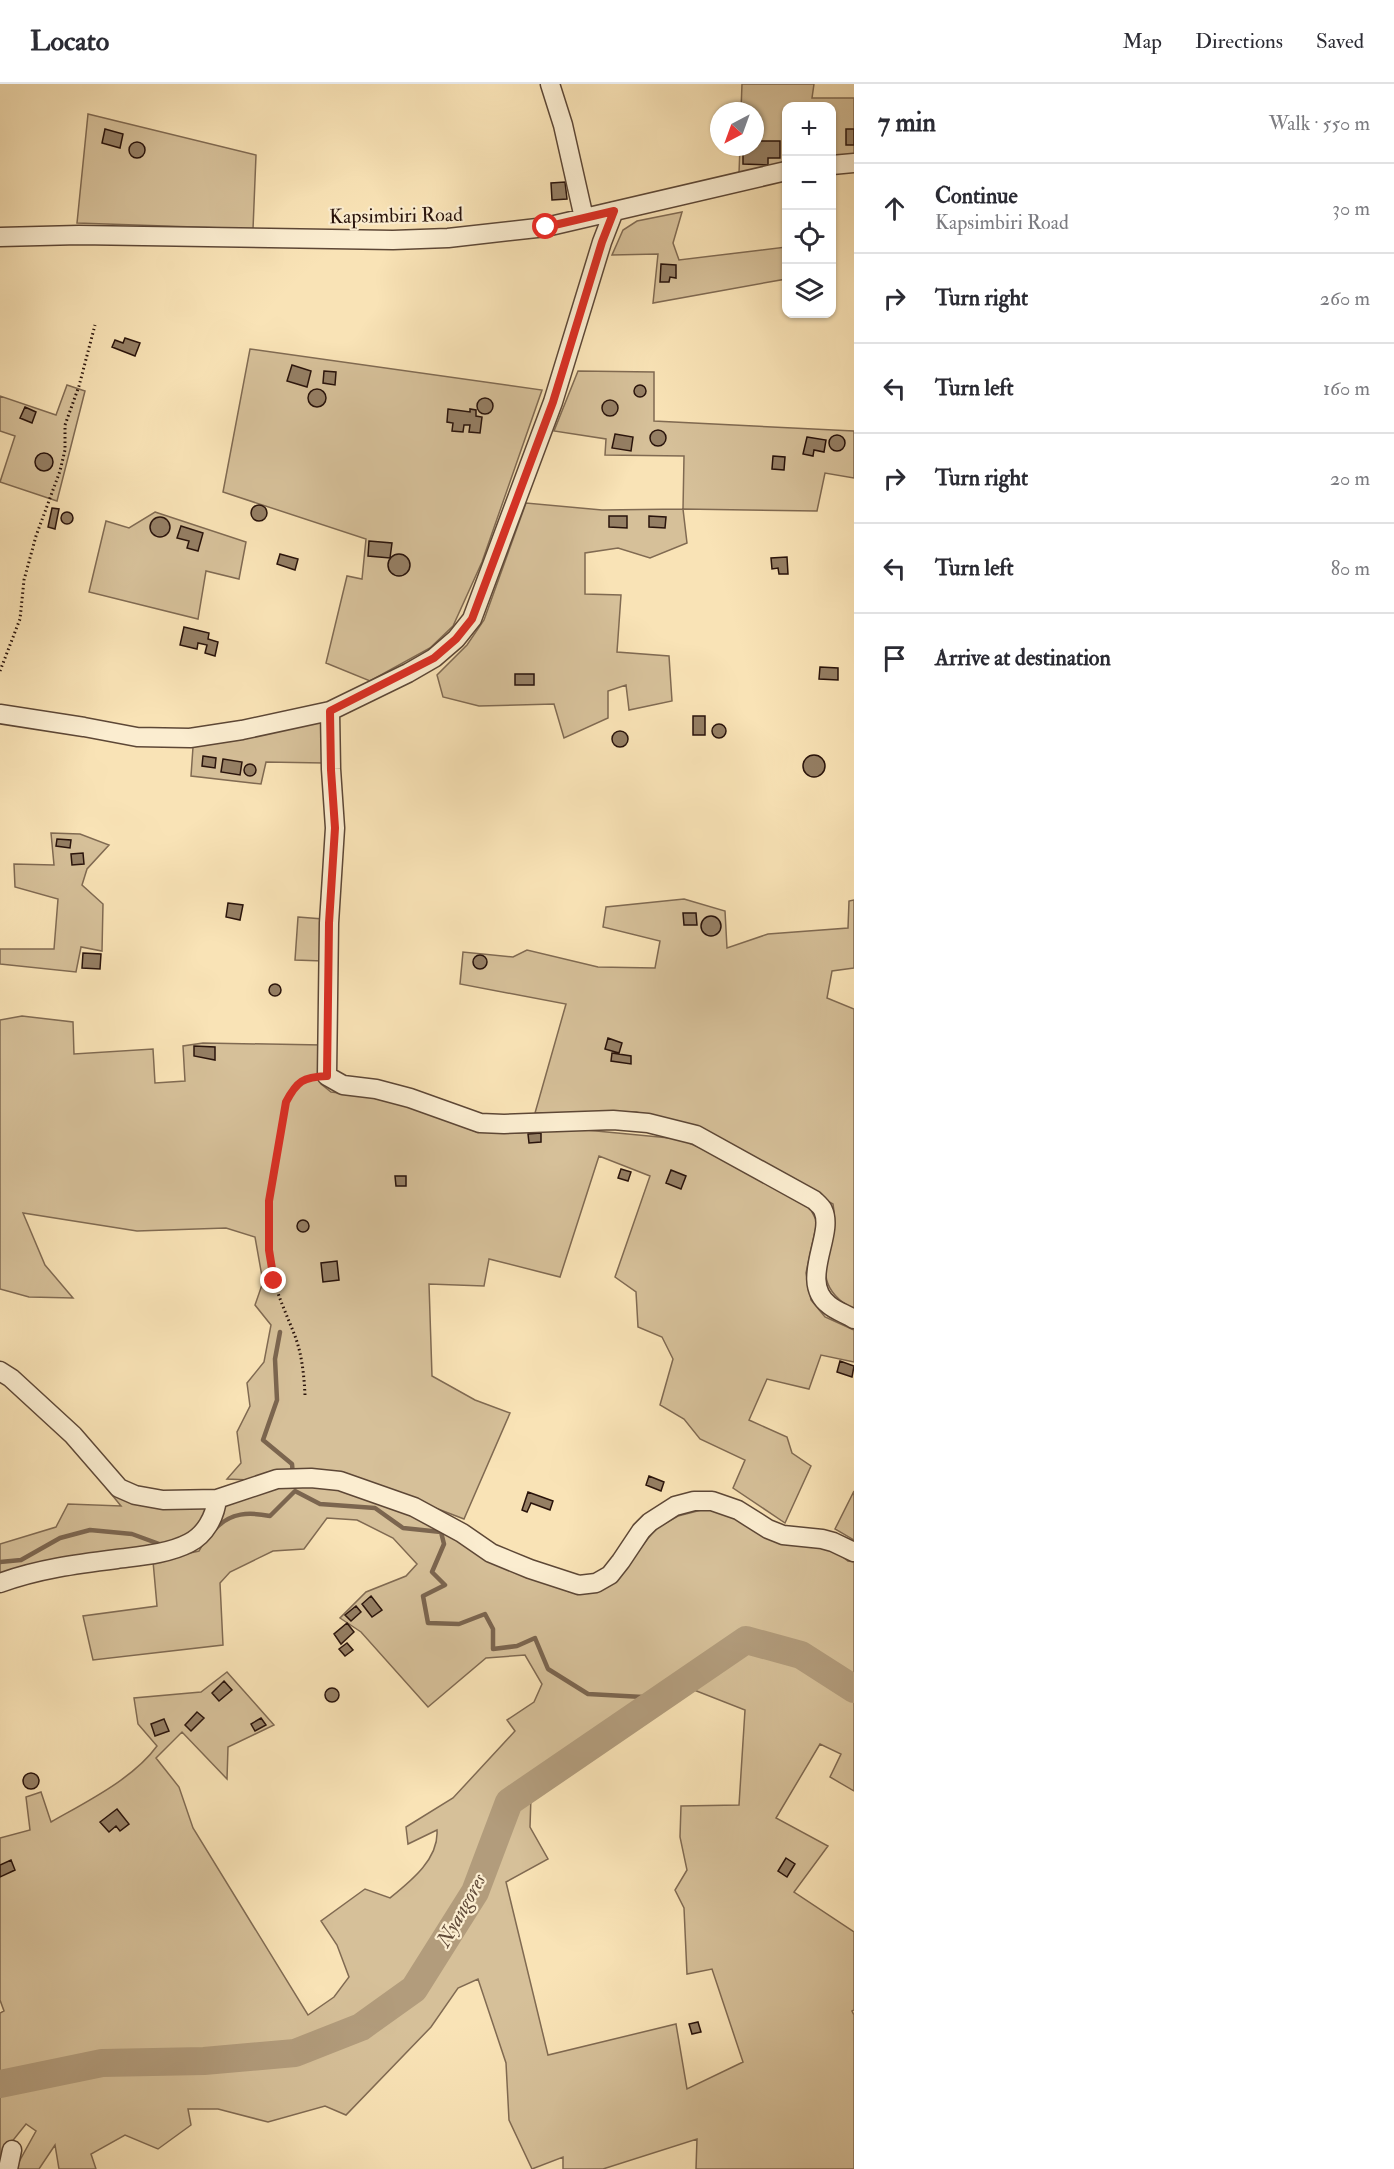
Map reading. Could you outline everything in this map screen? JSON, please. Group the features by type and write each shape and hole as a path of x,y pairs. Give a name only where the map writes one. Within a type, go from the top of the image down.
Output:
{"street":[{"path":"550,84 563,125 584,218"},
{"path":"836,165 854,163"},
{"name":"Kapsimbiri Road","path":"0,237 79,235 437,239 546,227 782,172"},
{"path":"0,714 136,737 189,738 242,730 330,711 434,658 456,639 472,619 553,402 602,242 614,211"},
{"path":"330,711 335,828 329,923 327,1076 343,1085 376,1089 410,1098 480,1123 614,1120 648,1123 696,1135 814,1200 823,1209 826,1218 824,1236 816,1270 819,1289 827,1304 854,1319"},
{"path":"0,1371 11,1378 73,1435 119,1488 135,1495 163,1500 217,1499 277,1479 311,1478 340,1481 414,1507 462,1533 491,1553 579,1585 596,1583 610,1575 650,1522 675,1506 694,1501 712,1501 738,1510 768,1529 783,1535 822,1539 854,1552"},
{"path":"0,1583 54,1568 137,1556 187,1545 208,1525 216,1508 217,1499"},
{"path":"8,2169 12,2150"}],"path":[{"path":"0,670 20,620 24,580 36,536 60,471 65,450 65,425 79,386 95,325"},
{"path":"305,1395 303,1371 296,1339 274,1281 269,1250 269,1201 286,1102 301,1080 327,1076"}],"shaded area":[{"path":"742,84 814,84 812,98 854,98 854,159 836,161 836,102 782,102 782,168 739,173 740,156 764,156 764,102 741,102"},
{"path":"88,114 256,155 253,229 77,223"},
{"path":"682,212 673,243 679,260 782,247 782,280 653,303 658,254 612,255 623,230 637,221"},
{"path":"250,349 542,390 482,562 453,626 430,648 370,681 326,663 347,576 362,579 366,539 223,492"},
{"path":"578,371 654,372 654,421 854,431 854,478 825,473 817,511 683,509 684,456 605,455 606,439 554,431"},
{"path":"67,385 85,391 57,501 0,482 15,436 0,431 0,396 56,415"},
{"path":"526,503 602,510 683,509 687,543 650,558 618,548 585,553 585,594 621,595 617,652 669,656 672,701 629,710 626,685 608,691 608,718 564,738 554,704 479,706 443,697 437,675 467,645 484,620"},
{"path":"155,512 246,542 239,579 206,571 198,619 89,592 106,521 129,528"},
{"path":"325,721 324,763 266,762 261,784 191,776 193,747"},
{"path":"51,833 80,834 109,845 87,869 82,885 103,904 102,951 81,947 76,972 0,964 0,949 54,949 58,899 15,887 14,864 54,865"},
{"path":"684,899 725,911 727,948 768,934 848,928 849,901 854,900 854,968 832,971 827,998 854,1009 854,1310 838,1298 829,1287 826,1274 834,1220 833,1204 697,1127 636,1112 535,1113 566,1004 460,984 463,952 513,957 527,950 598,967 655,968 660,941 603,927 606,907"},
{"path":"298,917 323,919 323,961 295,960"},
{"path":"22,1016 73,1022 74,1054 153,1049 155,1083 185,1081 183,1046 203,1043 322,1045 321,1084 331,1092 365,1096 415,1108 477,1132 519,1133 565,1128 680,1139 705,1150 810,1208 817,1222 806,1273 811,1300 825,1317 854,1330 854,1362 821,1355 809,1389 767,1379 749,1420 787,1437 792,1453 811,1466 785,1523 733,1488 745,1460 700,1439 684,1419 660,1405 673,1359 662,1337 638,1327 636,1292 615,1277 650,1176 599,1156 560,1277 489,1259 484,1286 429,1284 432,1376 475,1400 510,1413 464,1519 347,1474 306,1471 250,1480 227,1479 241,1463 237,1432 250,1406 247,1383 264,1362 271,1325 255,1305 263,1282 255,1237 226,1228 137,1231 23,1213 45,1265 73,1298 29,1297 0,1289 0,1020"},
{"path":"283,1485 340,1487 397,1505 579,1593 629,1564 655,1529 678,1516 709,1508 830,1547 848,1561 854,1562 854,1791 830,1777 841,1754 820,1744 776,1818 828,1846 794,1892 854,1932 854,2010 852,2011 854,2015 854,2169 696,2169 697,2139 603,2169 563,2169 563,2157 532,2169 509,2120 506,2063 478,1979 458,1988 431,2027 346,2115 325,2106 268,2122 218,2109 188,2109 191,2125 158,2149 125,2135 91,2154 96,2169 59,2169 55,2145 39,2169 15,2169 36,2131 26,2124 6,2149 0,2169 0,2013 4,2011 0,2000 0,1838 30,1830 26,1797 41,1792 51,1822 108,1789 147,1758 157,1746 138,1724 134,1698 201,1692 227,1672 274,1725 228,1747 227,1779 182,1732 156,1758 179,1787 193,1828 308,2015 334,1997 349,1977 337,1945 321,1921 365,1889 390,1898 415,1877 429,1860 436,1841 437,1830 408,1844 406,1827 453,1798 515,1731 507,1720 534,1702 542,1684 525,1655 486,1658 428,1707 361,1632 340,1618 366,1592 406,1576 417,1564 393,1538 357,1520 327,1518 304,1549 273,1551 230,1572 220,1583 223,1645 93,1660 83,1616 157,1606 153,1561 199,1551 223,1503","holes":["694,1690 745,1710 739,1805 681,1806 680,1837 687,1870 675,1890 684,1908 687,1974 712,1969 743,2062 687,2089 676,2024 548,2055 506,1882 548,1859 530,1827 531,1796 657,1716 677,1697"]},
{"path":"108,1490 143,1504 210,1504 204,1520 182,1540 0,1578 0,1544 56,1527 68,1504 121,1506"},
{"path":"854,1491 854,1540 835,1529"}],"building":[{"path":"105,129 123,134 120,148 102,143"},
{"path":"846,129 854,129 854,145 846,145"},
{"path":"764,141 780,141 780,158 768,158 768,165 743,164 743,156 764,156"},
{"path":"134,142 140,142 145,150 143,156 134,158 129,153 129,147"},
{"path":"565,182 567,199 552,200 551,183"},
{"path":"661,264 676,265 676,278 670,277 669,282 660,282"},
{"path":"125,338 140,343 135,356 112,347 115,340 123,343"},
{"path":"292,365 311,371 307,387 287,381"},
{"path":"324,371 336,372 335,385 323,383"},
{"path":"642,385 645,386 645,396 638,397 635,396 634,389 635,386"},
{"path":"317,389 323,392 326,398 323,404 317,407 311,404 308,398 311,392"},
{"path":"482,398 488,398 493,406 491,412 482,414 477,409 477,403"},
{"path":"610,400 616,402 618,408 616,414 610,416 604,414 602,408 604,402"},
{"path":"25,407 36,412 32,423 20,418"},
{"path":"448,409 470,412 470,409 476,410 476,416 482,417 480,433 469,432 470,425 464,425 463,432 452,431 453,423 447,422"},
{"path":"655,430 661,430 666,438 664,444 655,446 650,441 650,435"},
{"path":"615,434 633,437 631,451 612,448"},
{"path":"837,435 845,443 837,451 829,443"},
{"path":"807,437 826,440 824,452 814,450 813,456 803,454"},
{"path":"40,453 48,453 53,458 51,469 40,471 35,466 35,458"},
{"path":"773,456 785,457 784,470 772,469"},
{"path":"256,505 262,505 267,513 265,519 256,521 251,516 251,510"},
{"path":"52,508 59,509 55,529 48,527"},
{"path":"69,512 73,518 69,524 65,524 61,516"},
{"path":"609,516 627,516 627,528 609,527"},
{"path":"649,516 666,517 665,528 649,527"},
{"path":"160,517 167,520 170,527 167,534 160,537 153,534 150,527 153,520"},
{"path":"181,526 203,533 198,551 187,548 189,541 177,538"},
{"path":"369,541 392,543 390,558 368,556"},
{"path":"280,554 298,559 295,570 277,564"},
{"path":"399,554 407,557 410,565 407,573 399,576 391,573 388,565 391,557"},
{"path":"787,557 788,574 779,574 778,568 772,569 771,558"},
{"path":"184,627 209,633 208,639 218,642 215,656 205,653 207,645 198,643 197,649 180,645"},
{"path":"820,667 838,668 838,680 819,679"},
{"path":"515,674 534,674 534,685 515,685"},
{"path":"693,716 705,716 705,735 693,735"},
{"path":"716,724 722,724 726,731 722,738 716,738 712,734 712,728"},
{"path":"617,731 623,731 628,739 626,745 617,747 612,742 612,736"},
{"path":"814,755 822,758 825,766 822,774 814,777 806,774 803,766 806,758"},
{"path":"203,756 216,758 215,768 202,766"},
{"path":"223,759 242,762 240,775 221,772"},
{"path":"252,764 256,770 252,776 248,776 244,768"},
{"path":"57,839 71,840 70,848 56,846"},
{"path":"83,853 84,864 72,865 71,854"},
{"path":"228,903 243,905 240,920 226,917"},
{"path":"683,913 696,913 697,925 684,925"},
{"path":"711,916 718,919 721,926 718,933 711,936 704,933 701,926 704,919"},
{"path":"83,953 101,954 100,969 82,968"},
{"path":"480,955 485,957 487,962 485,967 480,969 475,967 473,962 475,957"},
{"path":"275,984 281,990 275,996 269,990"},
{"path":"608,1038 622,1043 619,1053 605,1049"},
{"path":"194,1046 215,1047 215,1060 194,1056"},
{"path":"612,1053 631,1056 631,1064 611,1061"},
{"path":"541,1133 541,1142 529,1143 528,1134"},
{"path":"621,1169 631,1172 628,1181 618,1178"},
{"path":"671,1170 686,1176 681,1189 666,1183"},
{"path":"395,1176 406,1176 406,1186 396,1186"},
{"path":"305,1220 309,1226 305,1232 301,1232 297,1224"},
{"path":"337,1261 339,1280 323,1282 321,1263"},
{"path":"840,1361 854,1366 852,1377 837,1372"},
{"path":"649,1476 664,1482 661,1491 646,1485"},
{"path":"528,1492 553,1501 550,1510 531,1503 527,1512 522,1510"},
{"path":"371,1596 382,1610 372,1617 362,1604"},
{"path":"356,1606 361,1612 351,1621 345,1615"},
{"path":"347,1623 354,1632 341,1644 334,1634"},
{"path":"347,1643 353,1650 345,1656 339,1649"},
{"path":"224,1681 232,1690 219,1701 212,1693"},
{"path":"329,1688 335,1688 339,1695 335,1702 329,1702 325,1698 325,1692"},
{"path":"197,1712 204,1718 191,1731 185,1725"},
{"path":"261,1718 266,1725 255,1731 251,1724"},
{"path":"164,1719 169,1731 155,1736 151,1724"},
{"path":"31,1773 39,1781 31,1789 23,1781"},
{"path":"117,1809 129,1824 120,1831 116,1826 109,1832 100,1822"},
{"path":"786,1858 795,1864 787,1877 778,1871"},
{"path":"11,1860 15,1870 0,1877 0,1865"},
{"path":"698,2022 701,2032 692,2034 689,2024"}],"waterway":[{"path":"280,1332 275,1359 277,1400 263,1440 292,1464 293,1475"},
{"path":"215,1529 234,1516 255,1514 270,1516 295,1491 320,1504 375,1508 403,1528 441,1532 444,1544 432,1572 445,1585 423,1596 428,1623 459,1624 485,1614 493,1629 493,1649 517,1646 535,1638 548,1669 588,1694 661,1698"},
{"path":"0,1562 21,1560 60,1538 90,1530 132,1534 162,1545"},
{"name":"Nyangores","path":"0,2084 102,2063 204,2061 295,2053 361,2027 414,1989 475,1892 509,1802 746,1640 801,1655 854,1689"}],"route":[{"path":"274,1281 269,1250 269,1201 286,1102 301,1080 327,1076 329,923 335,828 330,711 434,658 456,639 472,619 553,402 602,242 614,211 546,227"}]}
